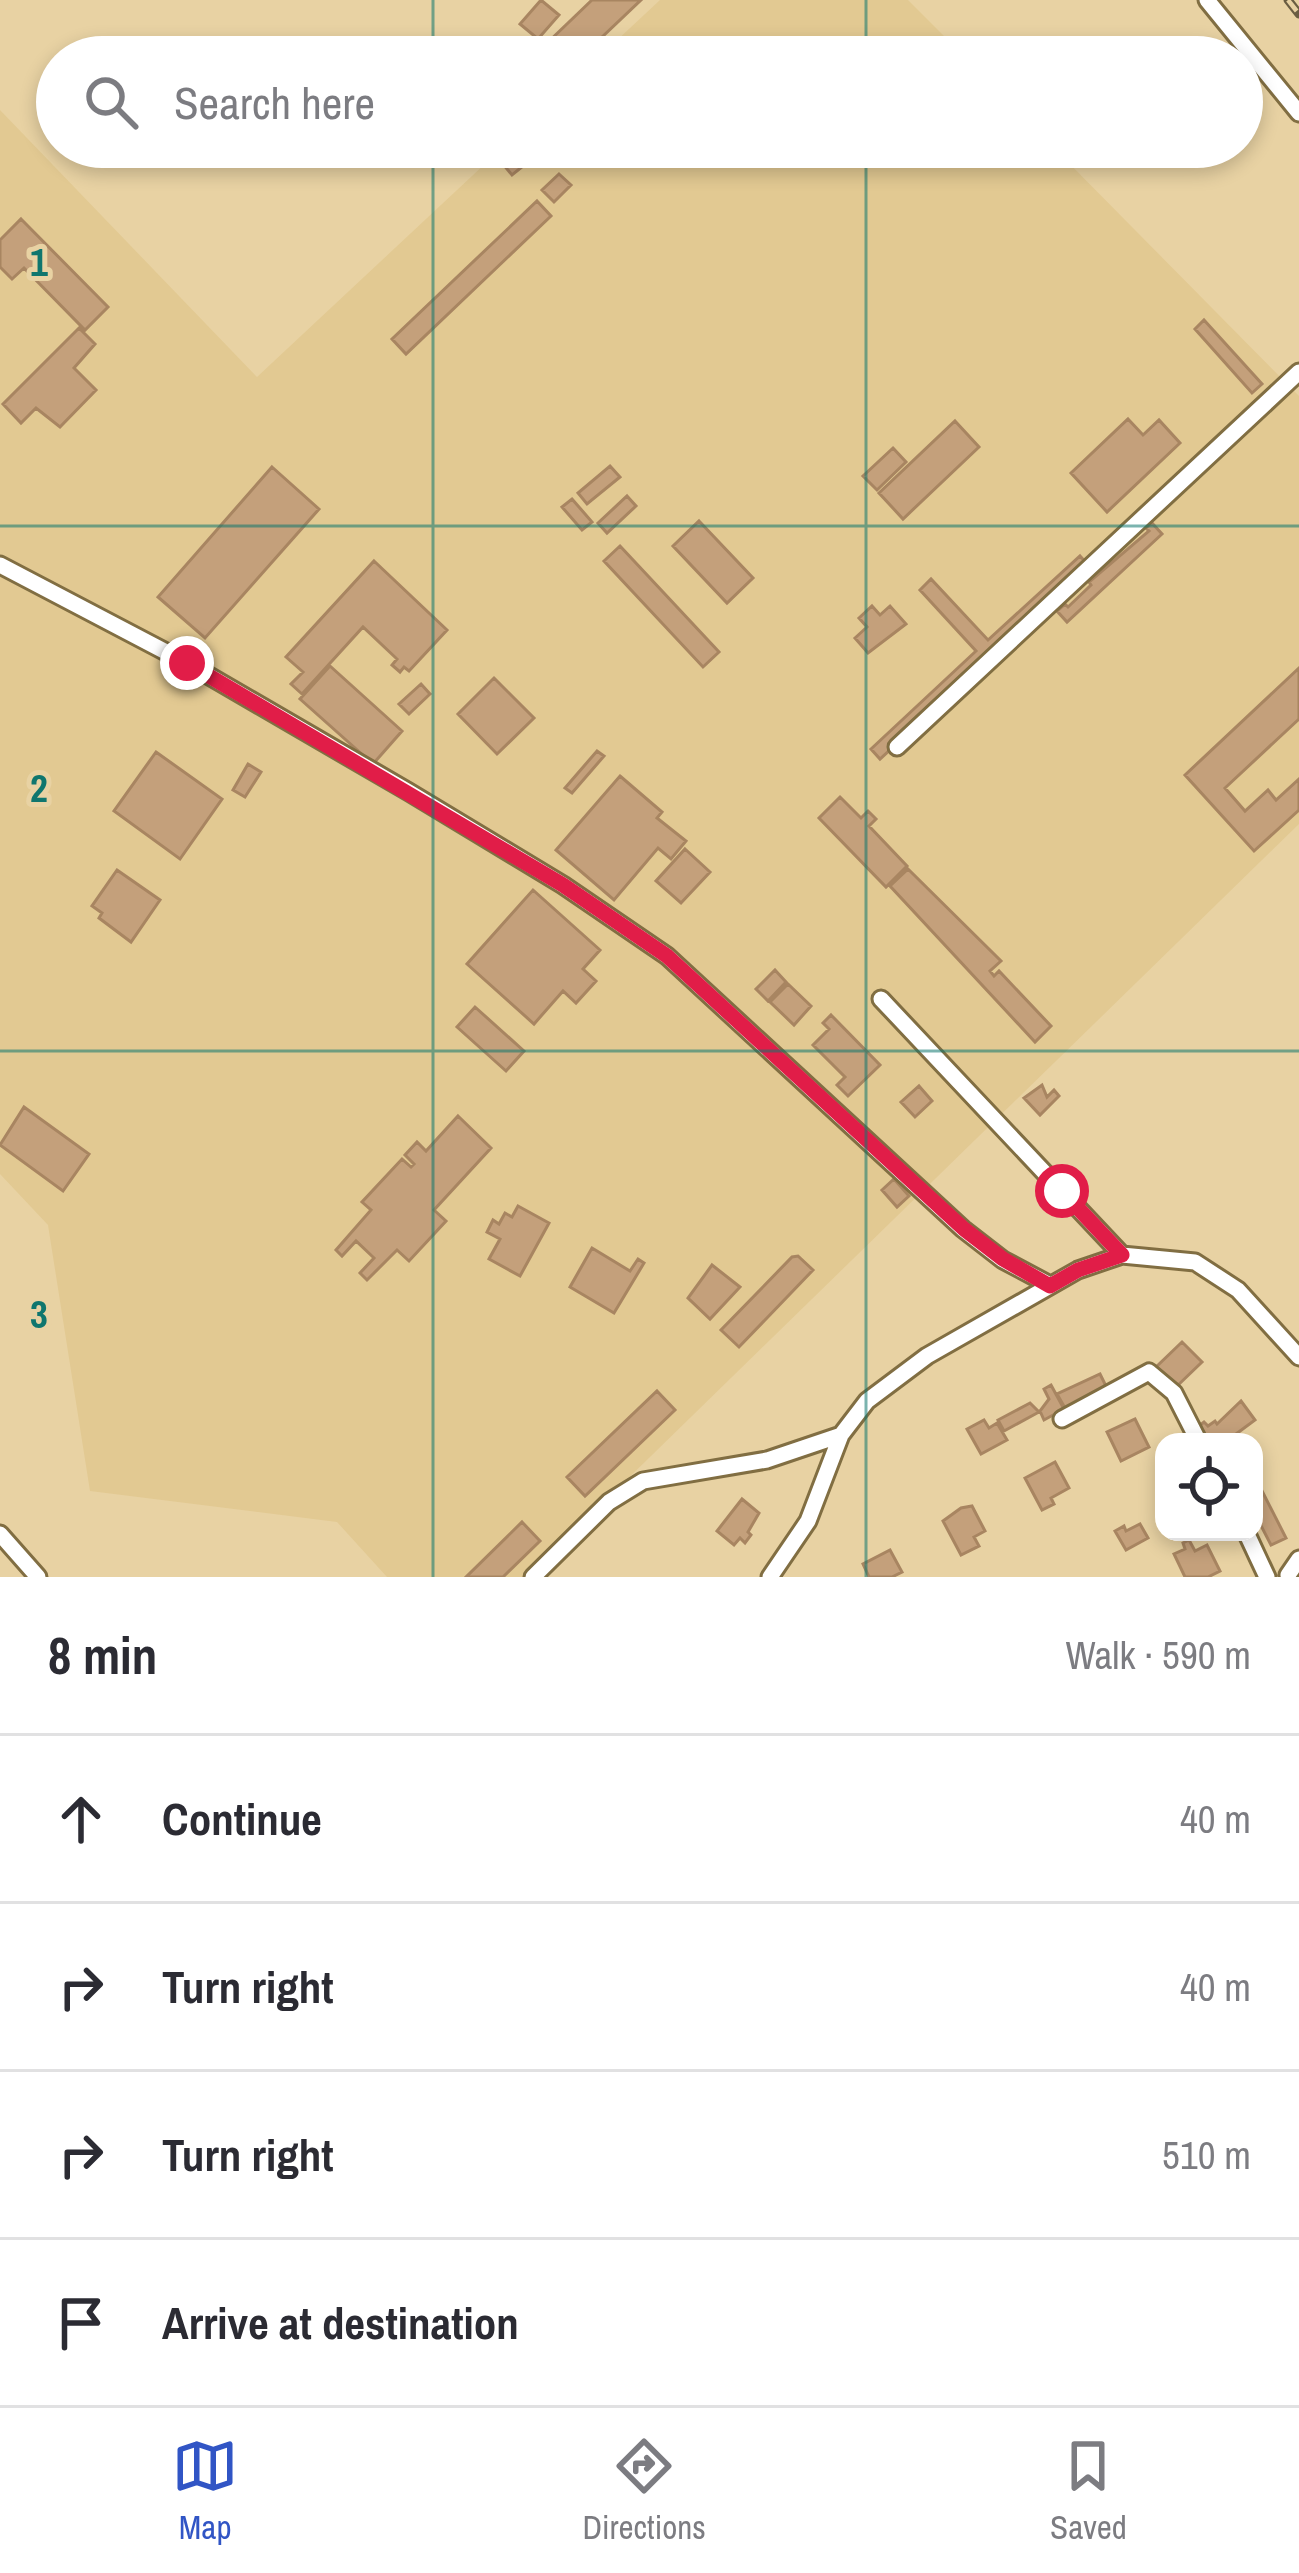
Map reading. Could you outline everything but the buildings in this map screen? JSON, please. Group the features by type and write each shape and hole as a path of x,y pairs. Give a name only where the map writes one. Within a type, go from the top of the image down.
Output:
{"street":[{"path":"1207,0 1236,36"},
{"path":"1263,69 1299,113"},
{"path":"897,747 1299,372"},
{"path":"0,566 187,663 409,792 563,885 667,956 964,1229 1050,1286"},
{"path":"881,999 1122,1255"},
{"path":"770,1577 808,1521 842,1435 867,1401 927,1356 1078,1270 1122,1255 1195,1262 1238,1290 1299,1357"},
{"path":"1062,1419 1149,1372 1174,1394 1194,1433"},
{"path":"532,1577 609,1502 644,1481 767,1460 842,1435"},
{"path":"0,1534 38,1577"},
{"path":"1250,1541 1268,1577"},
{"path":"1291,1574 1299,1559"}],"shaded area":[{"path":"660,0 908,0 944,36 621,36"},
{"path":"0,110 36,147 36,168 56,168 257,377 481,168 1074,168 1299,396 1299,824 527,1577 387,1577 337,1522 90,1491 48,1225 0,1174"}],"railway":[{"path":"1288,0 1299,14"}],"route":[{"path":"187,663 563,885 667,956 964,1229 1050,1286 1078,1270 1122,1255 1062,1191"}]}
